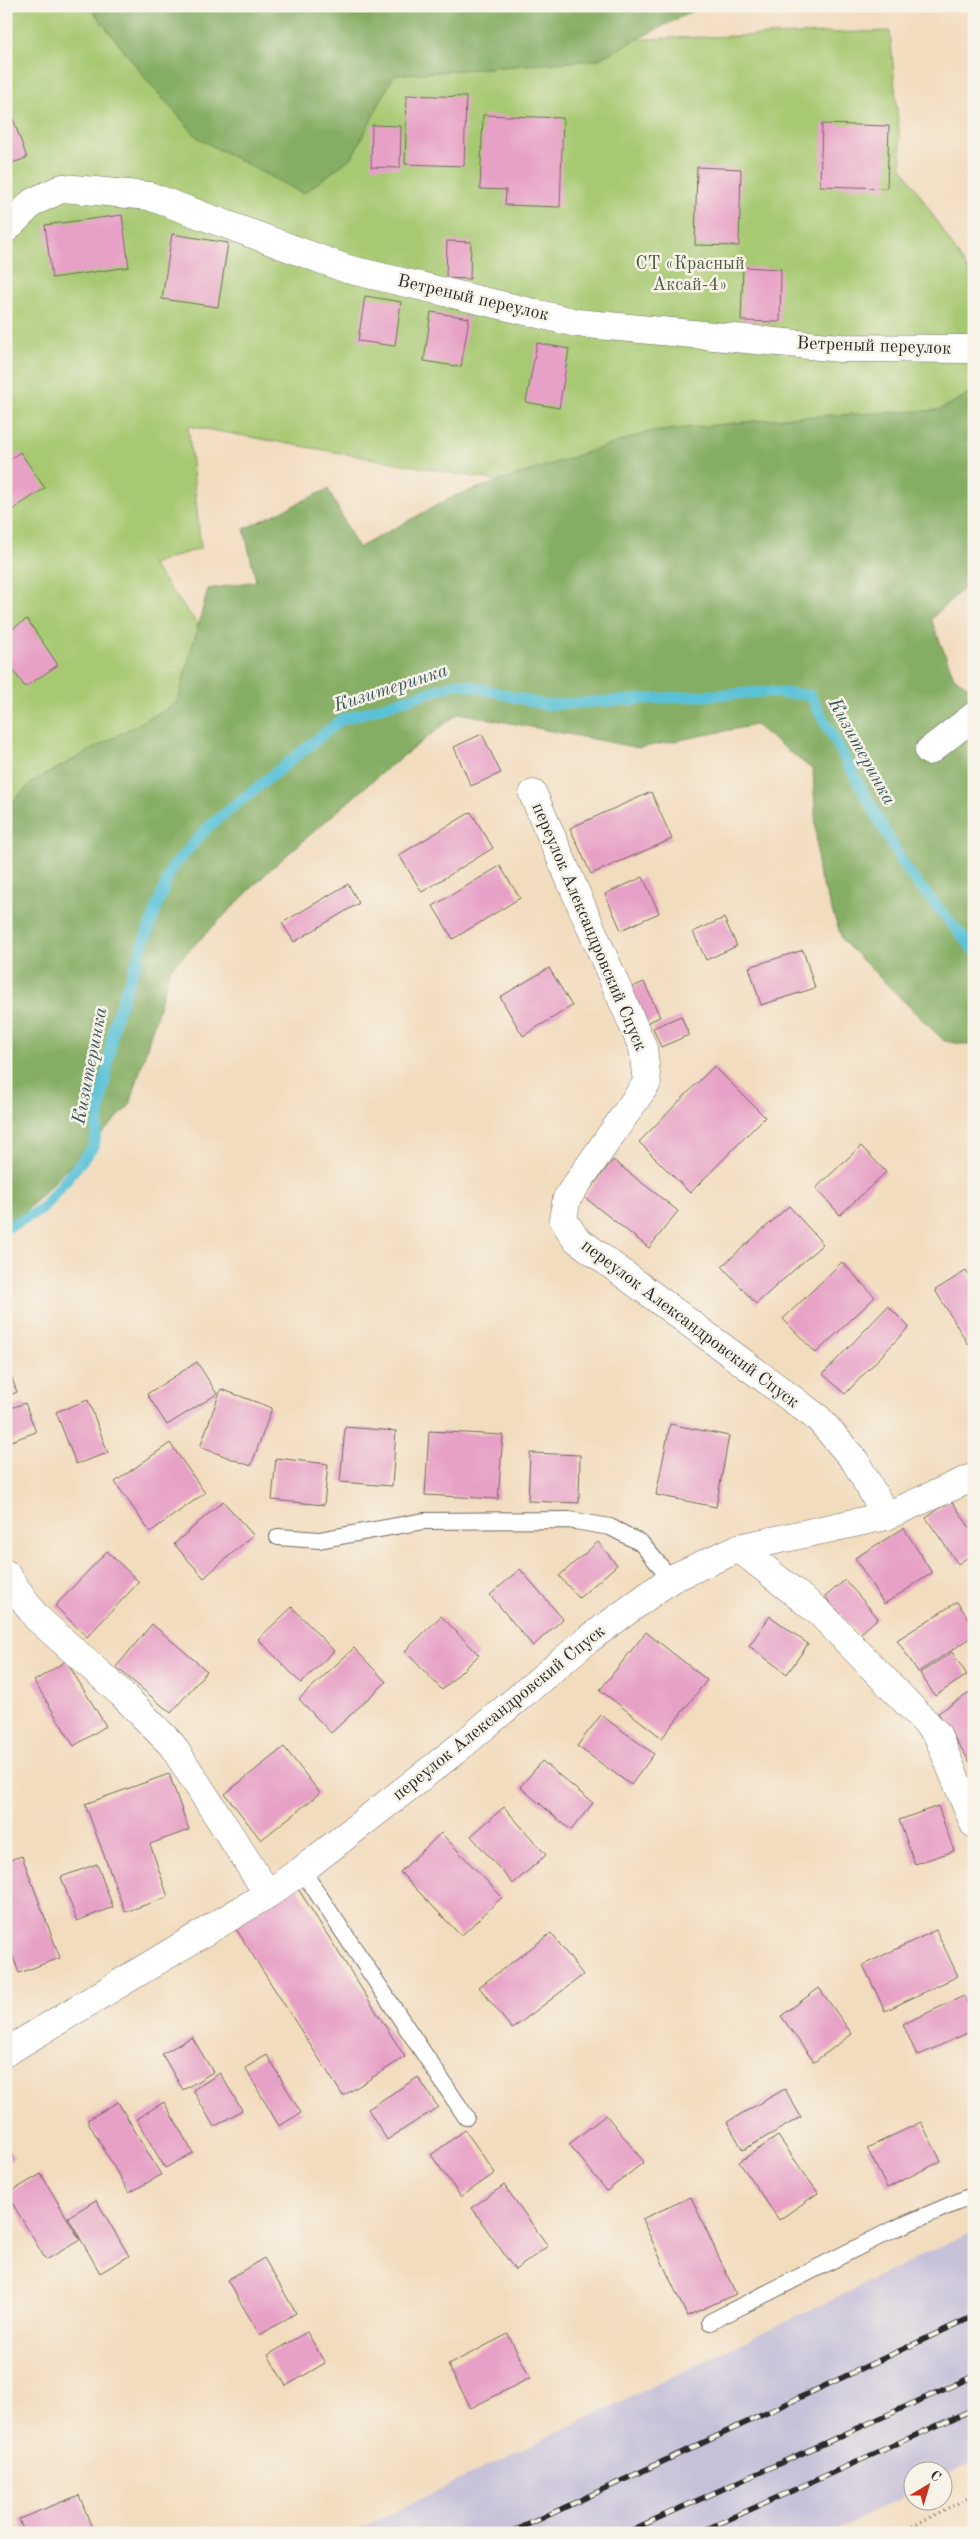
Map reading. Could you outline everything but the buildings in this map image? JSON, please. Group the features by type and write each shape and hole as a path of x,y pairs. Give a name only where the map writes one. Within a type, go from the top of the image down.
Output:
{"street":[{"name":"Ветреный переулок","path":"6,229 33,202 63,188 149,196 347,269 577,323 840,348 966,349"},
{"path":"929,751 974,716"},
{"name":"переулок Александровский Спуск","path":"534,794 643,1048 646,1066 647,1083 567,1198 563,1219 576,1238 819,1419 854,1461 886,1516"},
{"name":"переулок Александровский Спуск","path":"6,2052 268,1894 302,1870 461,1746 586,1641 671,1580 740,1548 886,1516 974,1477"},
{"path":"740,1548 820,1613 937,1734 974,1824"},
{"path":"6,1574 36,1618 122,1694 172,1745 268,1894"}],"lane":[{"path":"278,1537 319,1540 424,1521 569,1520 610,1527 641,1544 671,1580"},
{"path":"302,1870 466,2117"},
{"path":"710,2322 894,2228 974,2194"}],"path":[{"path":"899,2533 974,2495"}],"shaded area":[{"path":"974,2230 974,2462 952,2473 952,2462 902,2462 902,2497 831,2533 351,2533"}],"green space":[{"name":"СТ «Красный Аксай-4»","path":"6,6 344,6 364,48 890,31 902,167 971,275 974,303 974,437 764,528 188,426 201,548 151,564 255,698 6,842"},
{"path":"89,6 702,6 597,60 394,75 352,157 303,194 199,139 150,84"},
{"path":"974,391 974,578 931,619 954,677 974,691 974,1046 944,1041 843,941 818,872 813,770 755,725 639,748 459,713 385,770 273,867 170,969 130,1105 12,1225 6,1227 6,808 34,781 177,703 208,589 256,581 244,529 328,489 358,548 454,496 649,432 793,417 939,410"}],"waterway":[{"name":"Кизитеринка","path":"6,1228 41,1210 94,1146 115,1020 171,869 208,827 341,720 459,683 545,705 766,692 810,695 907,871 974,950"}],"railway":[{"path":"510,2533 974,2316"},
{"path":"625,2533 974,2376"},
{"path":"698,2533 974,2409"}]}
